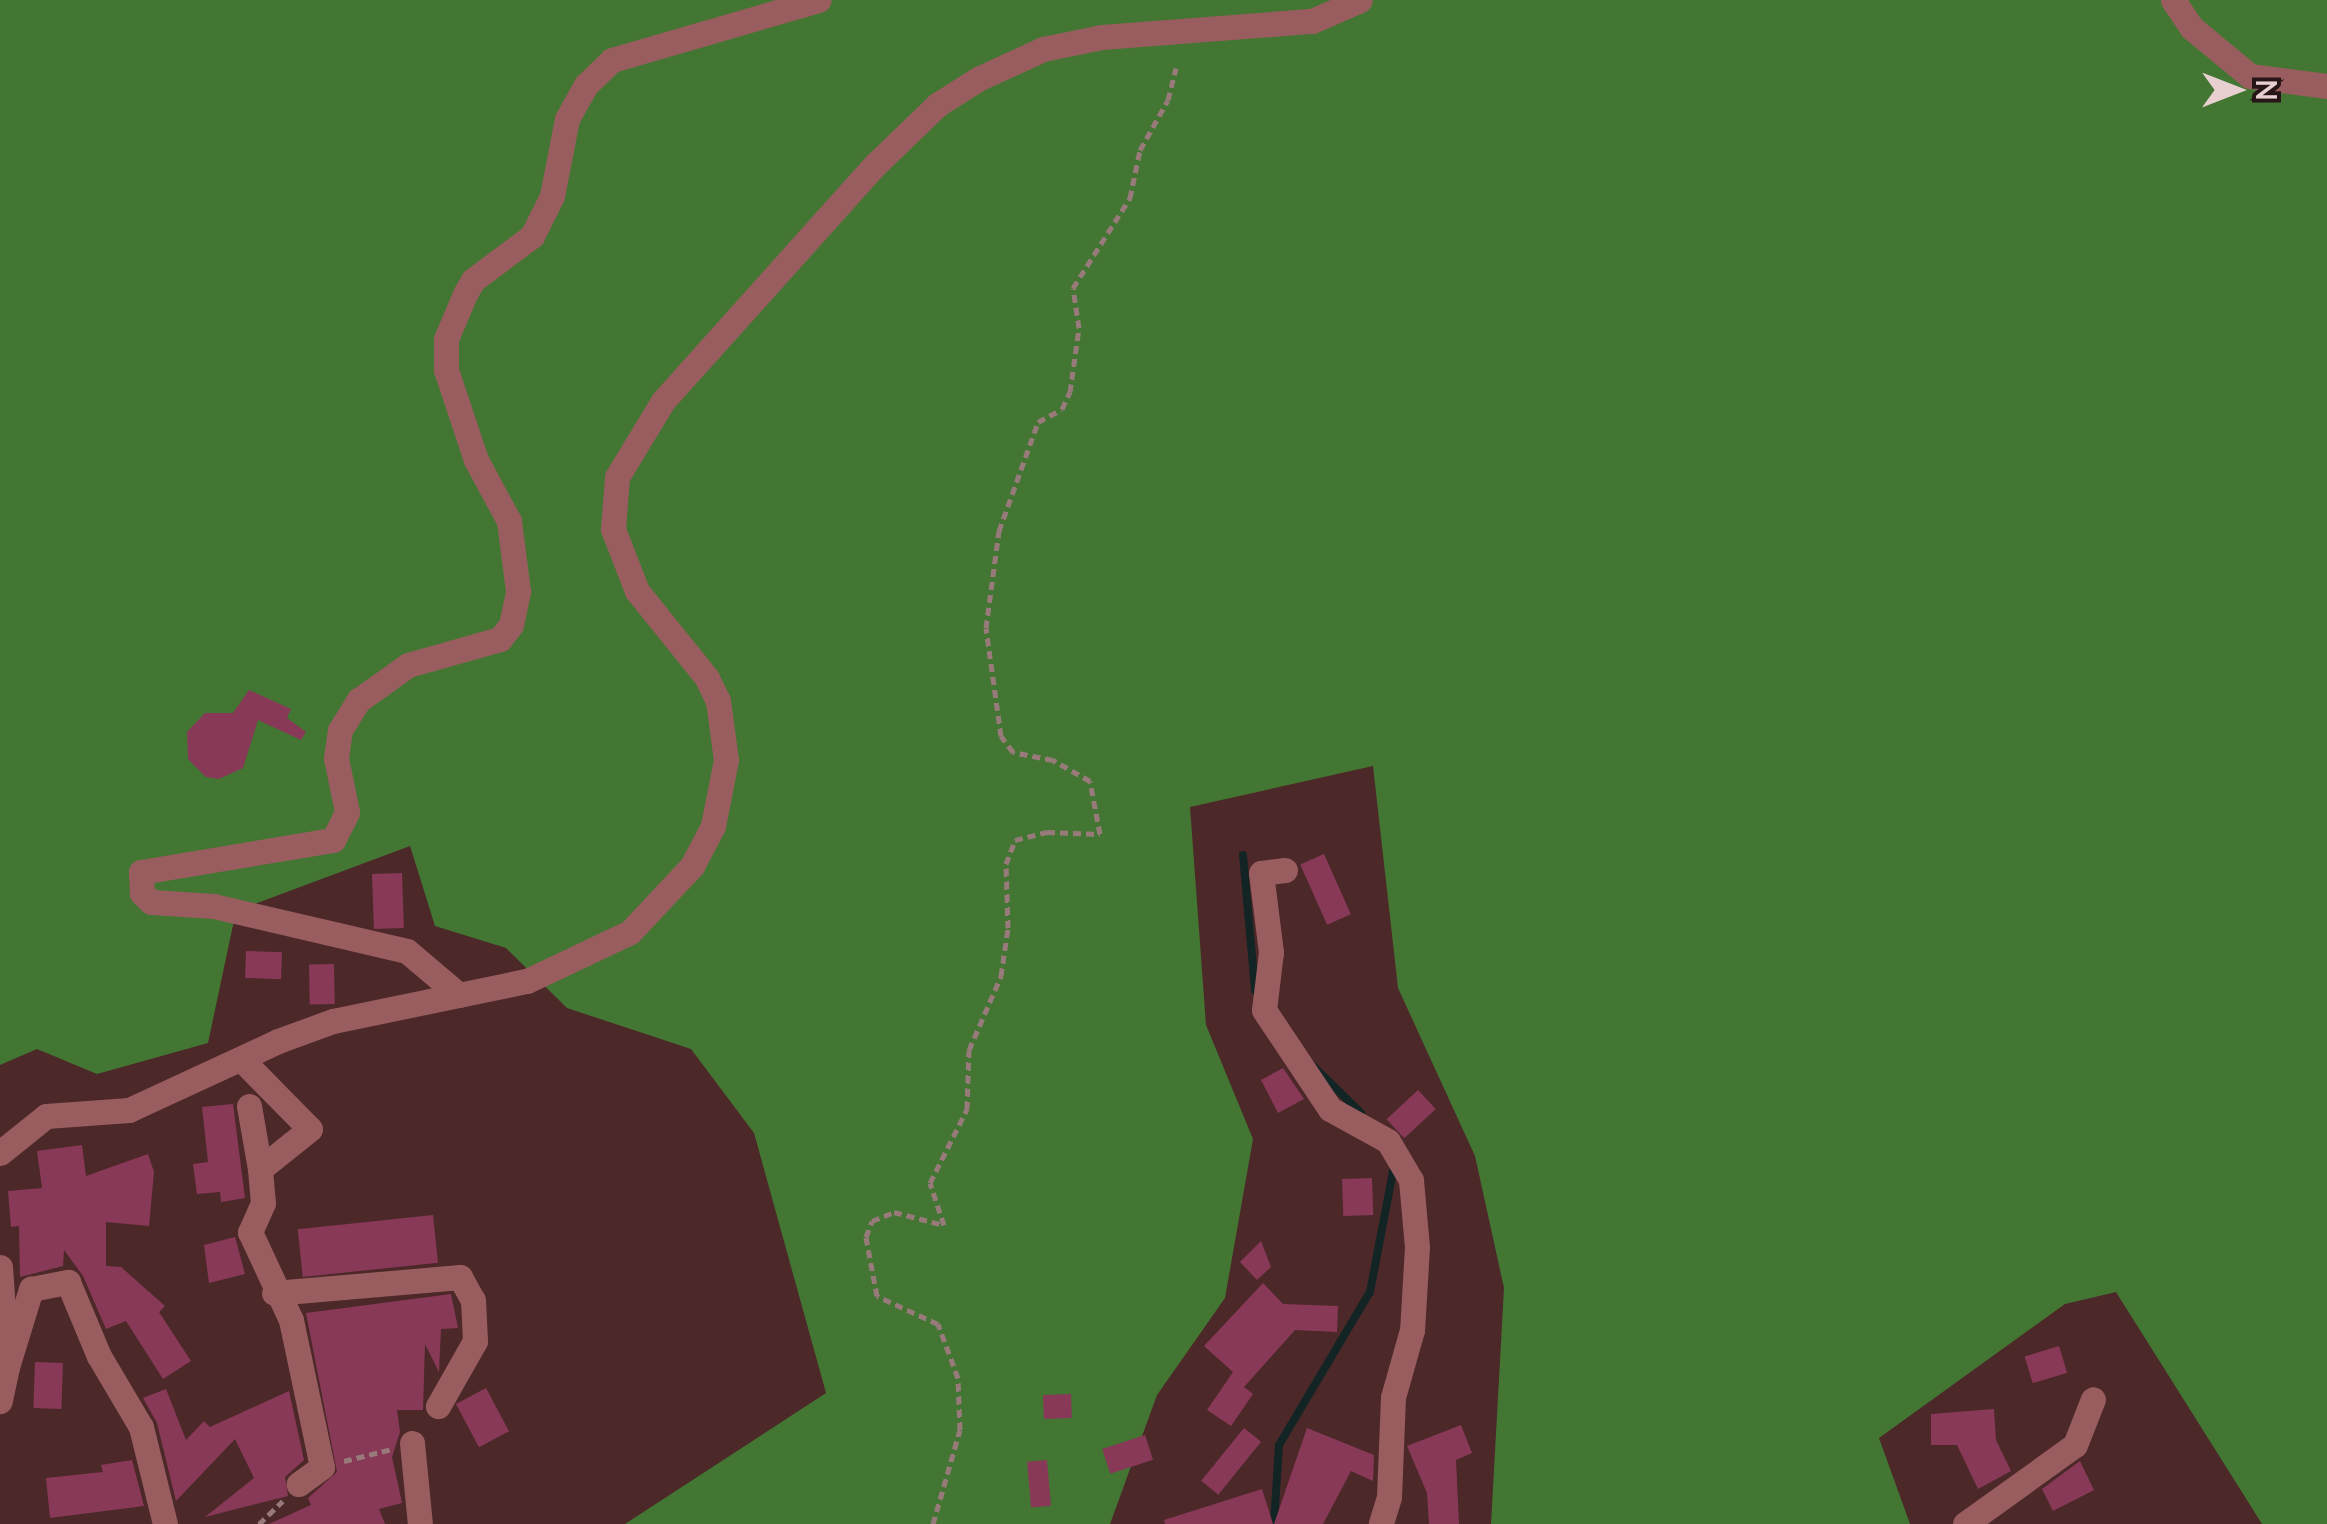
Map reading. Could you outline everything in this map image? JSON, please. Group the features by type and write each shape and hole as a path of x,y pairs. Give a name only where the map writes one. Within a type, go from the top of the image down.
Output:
{"street":[{"path":"459,995 408,951 214,906 151,902 142,893 141,872 333,840 347,812 336,758 340,730 359,700 408,665 500,639 511,625 518,591 509,521 476,460 446,370 446,338 465,294 474,280 532,236 552,196 567,118 586,85 612,60 818,0"},
{"path":"0,1153 46,1116 128,1110 333,1022 493,988 574,962 630,932 692,866 721,792 726,760 718,701 686,647 637,591 613,529 616,476 663,401 876,164 937,105 978,78 1043,48 1102,37 1312,21 1360,0"},
{"path":"2174,0 2192,28 2250,76 2327,86"},
{"path":"1285,870 1260,873 1271,952 1264,1010 1330,1108 1388,1141 1411,1180 1417,1247 1412,1330 1393,1396 1389,1496 1381,1524"},
{"path":"241,1059 310,1129 260,1169"},
{"path":"248,1106 262,1203 250,1232 274,1293 291,1320 322,1467 299,1484"},
{"path":"0,1267 7,1367"},
{"path":"274,1293 460,1277 473,1300 475,1341 438,1406"},
{"path":"0,1401 31,1289 68,1282 99,1356 141,1427 165,1524"},
{"path":"1965,1524 2075,1445 2092,1399"},
{"path":"412,1443 420,1524"}],"path":[{"path":"933,1524 960,1430 958,1378 938,1324 877,1296 866,1237 872,1221 894,1212 944,1226 930,1182 967,1108 969,1050 1002,976 1008,928 1006,864 1015,840 1047,832 1100,834 1090,780 1054,760 1013,752 1002,736 986,628 1000,531 1031,440 1038,422 1062,409 1070,392 1080,328 1073,288 1130,198 1140,150 1168,100 1176,68"},
{"path":"322,1467 412,1443"},
{"path":"260,1524 299,1484"}],"green space":[{"path":"0,0 2327,0 2327,1524 2262,1524 2116,1292 2065,1304 1879,1438 1910,1524 1491,1524 1504,1288 1475,1156 1398,988 1373,766 1190,807 1206,1025 1253,1139 1225,1298 1157,1395 1110,1524 625,1524 826,1393 754,1133 691,1049 567,1008 506,948 435,926 410,846 236,911 208,1043 97,1074 37,1049 0,1065"}],"building":[{"path":"249,690 291,709 287,718 306,732 301,740 258,720 243,768 219,779 206,777 188,759 187,732 205,713 233,713"},
{"path":"1324,854 1351,914 1327,925 1300,865"},
{"path":"402,873 404,928 374,929 372,874"},
{"path":"246,951 282,952 281,979 245,978"},
{"path":"309,964 334,964 335,1004 310,1004"},
{"path":"1283,1068 1304,1099 1278,1113 1261,1080"},
{"path":"1418,1090 1436,1109 1404,1138 1387,1119"},
{"path":"233,1104 245,1198 221,1202 220,1192 197,1194 193,1164 208,1162 202,1107"},
{"path":"82,1145 86,1176 148,1154 154,1172 149,1226 106,1222 106,1266 121,1267 165,1306 159,1312 191,1361 163,1379 126,1321 106,1329 83,1276 64,1250 63,1266 20,1277 19,1226 11,1227 8,1191 42,1188 37,1151"},
{"path":"1372,1178 1373,1215 1343,1216 1342,1179"},
{"path":"433,1215 438,1263 303,1277 298,1229"},
{"path":"235,1237 245,1274 209,1283 204,1245"},
{"path":"1261,1241 1271,1267 1257,1280 1240,1262"},
{"path":"1263,1283 1283,1304 1338,1306 1337,1332 1295,1330 1244,1387 1253,1394 1231,1426 1207,1410 1233,1372 1204,1346"},
{"path":"451,1294 458,1328 441,1329 439,1372 425,1344 423,1410 397,1410 400,1432 392,1457 402,1503 379,1509 385,1524 269,1524 311,1505 308,1498 337,1472 306,1313"},
{"path":"2059,1346 2067,1373 2033,1383 2025,1357"},
{"path":"35,1362 63,1363 61,1409 33,1408"},
{"path":"486,1388 509,1431 479,1447 456,1404"},
{"path":"166,1389 186,1440 204,1421 210,1427 289,1391 304,1460 285,1477 288,1496 205,1517 254,1478 235,1439 176,1501 157,1423 143,1398"},
{"path":"1071,1394 1072,1418 1044,1419 1043,1395"},
{"path":"1994,1409 1996,1440 2011,1471 1978,1489 1957,1445 1931,1445 1931,1414"},
{"path":"1461,1425 1472,1453 1456,1460 1459,1524 1429,1524 1427,1493 1407,1446"},
{"path":"1244,1428 1261,1442 1218,1495 1201,1481"},
{"path":"1307,1428 1374,1455 1373,1481 1351,1471 1323,1524 1274,1524"},
{"path":"1145,1435 1153,1460 1110,1474 1102,1449"},
{"path":"132,1460 144,1506 50,1518 46,1478 103,1472 101,1465"},
{"path":"1047,1460 1051,1506 1031,1508 1027,1462"},
{"path":"2080,1461 2094,1490 2053,1511 2042,1489"},
{"path":"1262,1489 1273,1524 1165,1524 1164,1520"}],"waterway":[{"path":"1243,855 1255,990"},
{"path":"1311,1064 1361,1113"},
{"path":"1274,1524 1279,1445 1370,1292 1394,1166"}]}
